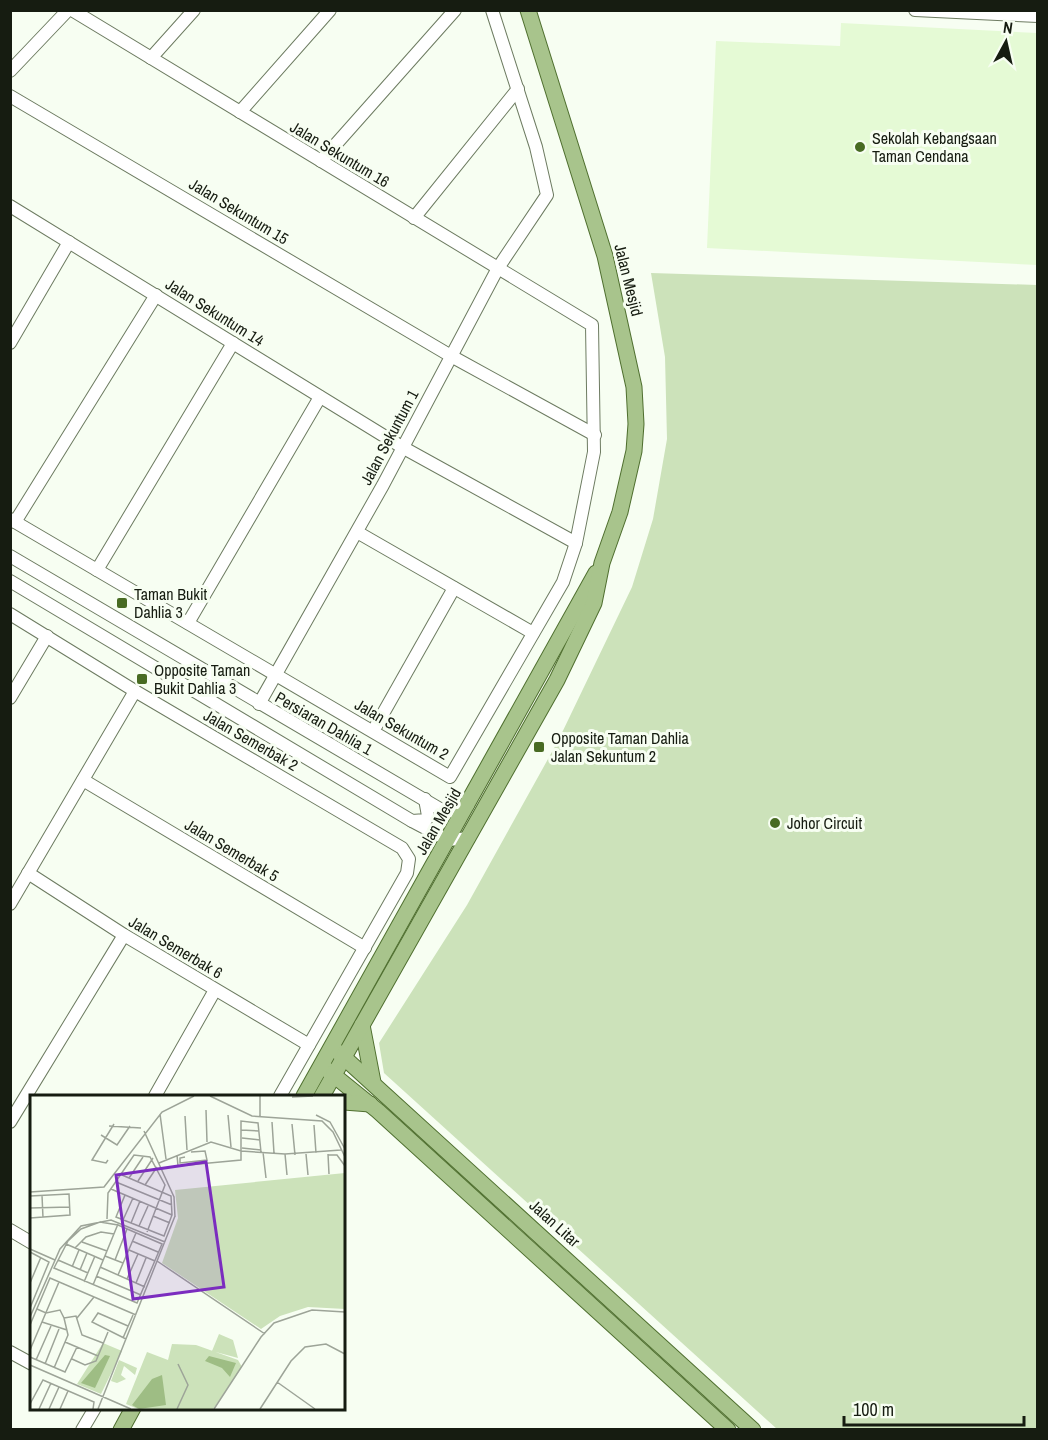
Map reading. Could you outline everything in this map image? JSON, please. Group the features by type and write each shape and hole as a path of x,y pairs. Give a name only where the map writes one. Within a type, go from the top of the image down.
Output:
{"main road":[{"name":"Jalan Mesjid","path":"323,1095 557,680 594,603 602,563 620,512 633,451 636,424 634,387 605,256 528,10"},
{"name":"Jalan Mesjid","path":"305,1095 469,805 602,563"},
{"path":"362,1025 373,1083"},
{"name":"Jalan Litar","path":"332,1045 753,1430"},
{"path":"321,1064 370,1104 728,1430"},
{"path":"345,1102 370,1104"},
{"path":"121,1430 132,1410"}],"street":[{"name":"Jalan Sekuntum 16","path":"70,10 592,325"},
{"path":"10,71 70,10"},
{"path":"150,58 194,10"},
{"path":"240,112 330,10"},
{"path":"321,161 455,10"},
{"path":"414,218 518,89 492,10"},
{"path":"915,10 1038,16"},
{"name":"Jalan Sekuntum 1","path":"259,705 357,532 498,268 544,203 547,186 518,89"},
{"name":"Jalan Sekuntum 15","path":"10,96 451,356 595,435"},
{"name":"Jalan Sekuntum 14","path":"10,206 402,447 576,543"},
{"path":"10,343 14,329 69,242"},
{"path":"13,520 156,295"},
{"name":"Jalan Sekuntum 2","path":"13,520 450,777 563,582 576,543 587,498 595,435 592,325"},
{"path":"97,570 232,343"},
{"path":"188,623 320,397"},
{"path":"357,532 533,633"},
{"name":"Persiaran Dahlia 1","path":"10,556 259,705 447,813 469,805"},
{"path":"10,581 412,821 448,840 469,838"},
{"path":"376,726 454,588"},
{"name":"Jalan Semerbak 2","path":"10,614 135,691 402,848 409,859 407,873 365,948"},
{"path":"10,698 47,636"},
{"path":"10,904 135,691"},
{"name":"Jalan Semerbak 5","path":"83,780 365,948"},
{"path":"412,821 426,820 428,816 425,799"},
{"name":"Jalan Semerbak 6","path":"28,873 124,935 309,1045"},
{"path":"10,1122 124,935"},
{"path":"281,1095 365,948"},
{"path":"156,1095 215,990"},
{"path":"10,1230 30,1242"},
{"path":"10,1352 30,1364"},
{"path":"82,1430 94,1410"}],"shaded area":[{"name":"Sekolah Kebangsaan Taman Cendana","path":"841,23 1037,33 1037,265 707,248 716,41 840,46"},
{"name":"Johor Circuit","path":"651,273 1037,285 1037,1429 777,1429 384,1073 379,1043 467,905 558,741 632,587 653,519 667,439 665,357"}],"place":[{"name":"Sekolah Kebangsaan Taman Cendana","path":"860,147"},
{"name":"Taman Bukit Dahlia 3","path":"122,603"},
{"name":"Opposite Taman Bukit Dahlia 3","path":"142,679"},
{"name":"Opposite Taman Dahlia Jalan Sekuntum 2","path":"539,747"},
{"name":"Johor Circuit","path":"775,823"}]}
